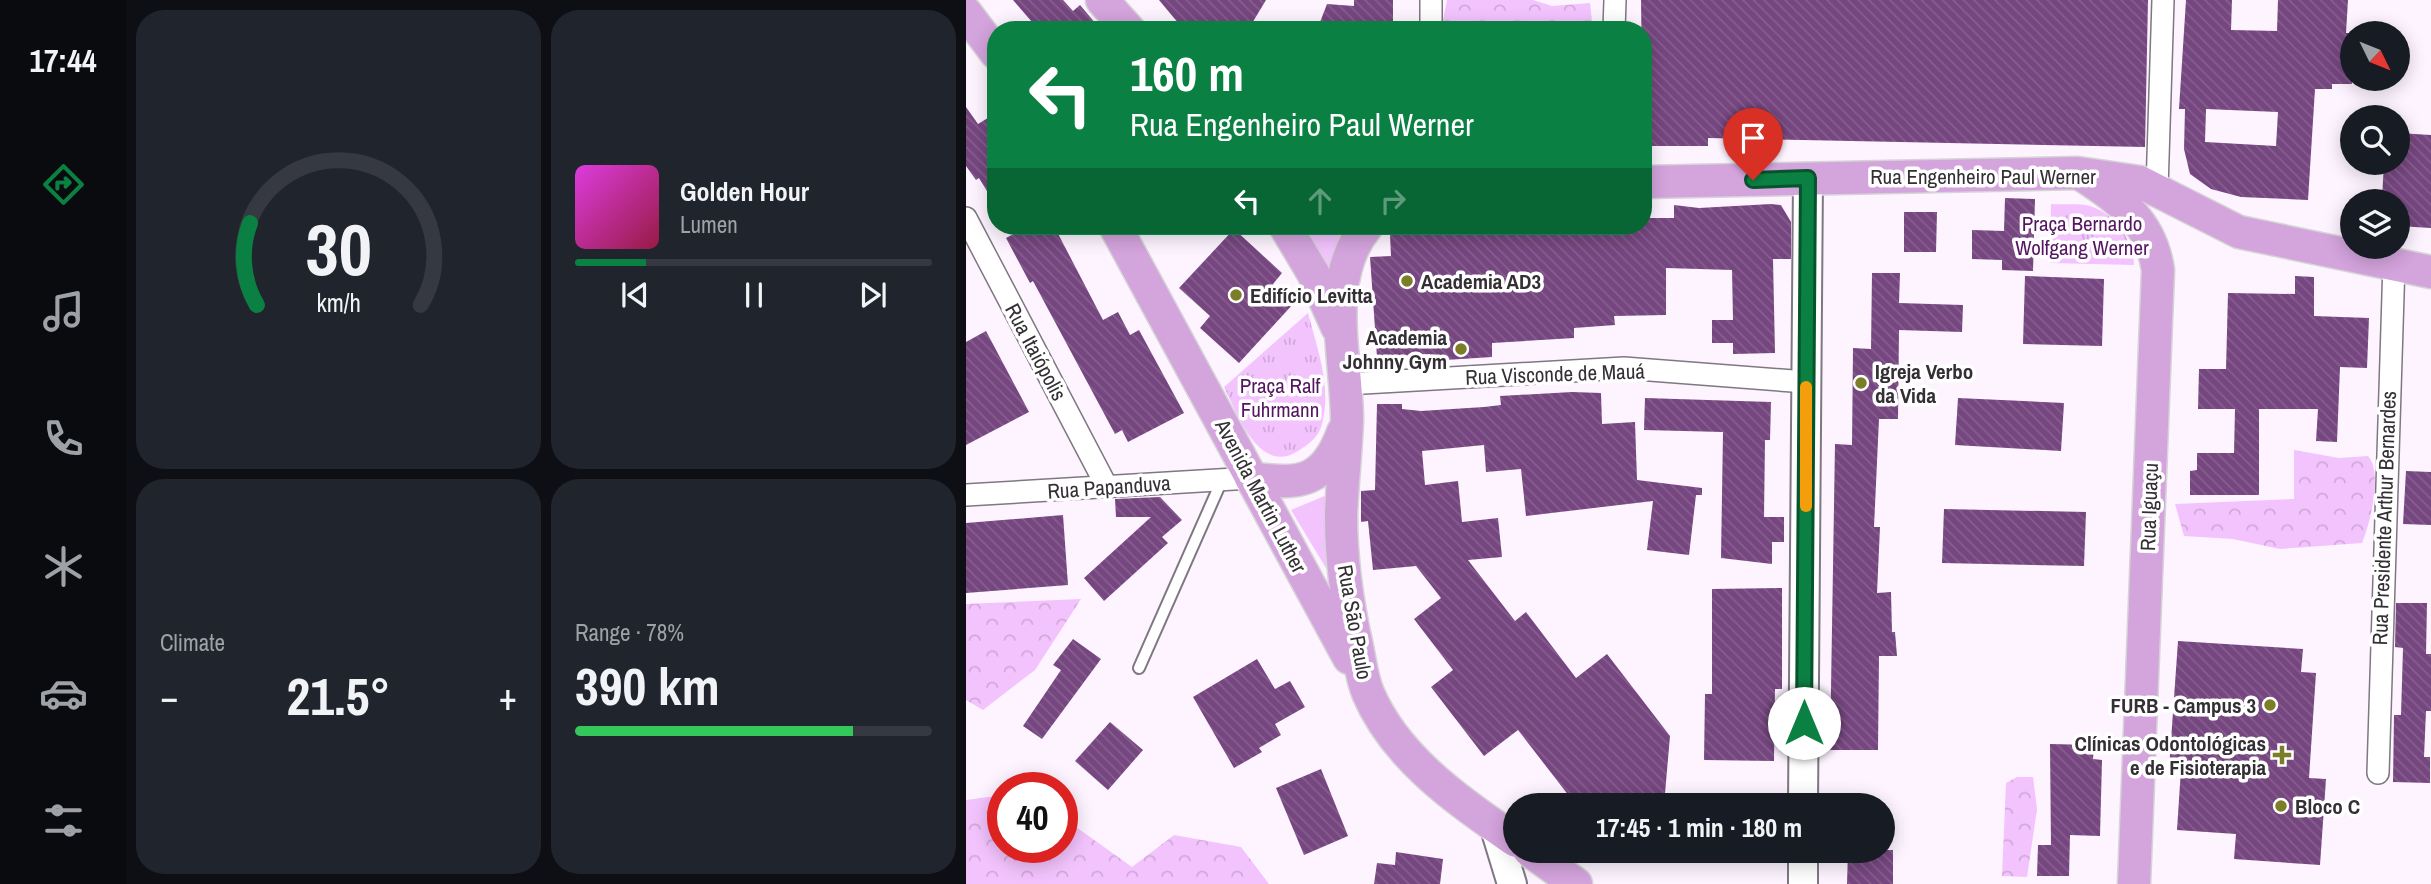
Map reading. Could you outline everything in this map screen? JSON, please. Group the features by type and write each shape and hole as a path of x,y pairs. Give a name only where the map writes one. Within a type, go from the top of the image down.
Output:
{"main road":[{"path":"1102,0 1121,21"},
{"path":"966,13 987,41"},
{"name":"Rua Engenheiro Paul Werner","path":"1652,182 2078,173 2118,177 2157,189 2239,232 2431,272"},
{"name":"Rua Iguaçu","path":"2078,173 2136,215 2151,239 2158,270 2133,881"},
{"name":"Avenida Martin Luther","path":"1119,235 1237,479 1367,692"},
{"name":"Rua São Paulo","path":"1290,235 1313,273 1340,335"},
{"name":"Rua São Paulo","path":"1359,235 1348,261 1342,289 1340,335 1347,422 1341,516 1344,574 1367,692 1405,751 1438,783 1503,832"},
{"name":"Rua São Paulo","path":"1237,479 1296,483 1319,470 1336,452 1347,422"},
{"path":"1547,863 1576,884"}],"street":[{"path":"1431,0 1431,21"},
{"path":"1614,21 1615,0"},
{"path":"2157,189 2163,0"},
{"path":"1803,793 1808,178"},
{"name":"Rua Itaiópolis","path":"966,218 1107,487"},
{"name":"Rua Presidente Arthur Bernardes","path":"2378,773 2393,263"},
{"name":"Rua Visconde de Mauá","path":"1346,384 1624,368 1807,382"},
{"name":"Rua Papanduva","path":"966,495 1237,479"},
{"path":"1509,863 1512,884"},
{"path":"1803,863 1803,884"}],"lane":[{"path":"1139,668 1237,479"}],"green space":[{"path":"1447,0 1533,0 1552,6 1590,3 1592,21 1443,21"},
{"name":"Praça Bernardo Wolfgang Werner","path":"2051,204 2090,206 2107,215 2115,221 2126,237 2134,265 2050,263"},
{"path":"1304,235 1349,235 1330,289"},
{"name":"Praça Ralf Fuhrmann","path":"1308,313 1324,382 1325,410 1321,429 1310,443 1298,451 1284,456 1272,455 1261,449 1251,438 1224,387"},
{"path":"2294,450 2339,458 2368,456 2375,474 2375,486 2362,543 2280,549 2233,539 2184,536 2175,504 2294,499"},
{"path":"1327,495 1326,568 1291,510"},
{"path":"1081,599 1035,670 983,710 966,700 966,604"},
{"path":"2017,777 2033,777 2037,809 2027,877 2002,876 2006,783"},
{"path":"987,797 987,863 1078,863 1078,828 1132,867 1174,835 1241,847 1269,884 966,884 966,800"}],"building":[{"path":"1013,0 1063,0 1073,11 1080,5 1093,21 1031,21"},
{"path":"1159,0 1266,0 1253,21 1176,21"},
{"path":"1354,0 1393,0 1393,21 1320,21 1327,4 1354,6"},
{"path":"1641,0 2148,0 2145,147 1708,138 1708,146 1652,146 1652,21 1641,21"},
{"path":"2186,0 2232,0 2231,30 2277,31 2278,0 2348,0 2347,21 2340,21 2340,84 2332,84 2332,89 2315,89 2308,200 2241,197 2211,189 2190,174 2184,149 2185,109 2179,109","holes":["2206,109 2278,112 2276,146 2205,142"]},
{"path":"966,107 978,124 987,118 987,191 979,178 976,180 966,166"},
{"path":"2410,134 2431,135 2431,228 2410,227 2410,189 2383,189 2383,175 2410,175"},
{"path":"2005,198 2035,199 2033,271 2002,270 2002,260 1972,259 1972,230 2004,231"},
{"path":"1674,205 1699,208 1781,205 1791,222 1791,259 1773,259 1775,353 1733,354 1733,343 1712,343 1712,320 1733,320 1732,270 1666,268 1666,315 1614,316 1615,325 1574,328 1574,338 1492,343 1492,357 1430,361 1430,354 1377,357 1370,257 1391,256 1390,235 1652,235 1652,218 1674,218"},
{"path":"1904,212 1937,212 1936,252 1904,252"},
{"path":"1012,235 1059,235 1103,320 1118,312 1130,335 1139,330 1184,413 1128,442 1122,430 1115,434 1033,281 1030,283 1006,238"},
{"name":"Edifício Levitta","path":"1228,235 1241,235 1282,273 1273,284 1294,303 1239,363 1200,328 1210,316 1179,288"},
{"path":"1872,273 1900,273 1899,303 1963,305 1962,332 1899,330 1898,419 1879,419 1874,527 1880,527 1877,593 1891,592 1892,632 1895,632 1897,656 1879,656 1878,750 1830,750 1835,444 1852,445 1853,348 1871,349"},
{"path":"2025,276 2104,279 2102,346 2023,344"},
{"path":"2295,276 2314,277 2314,316 2369,318 2367,368 2340,367 2337,442 2316,441 2318,409 2259,409 2259,495 2190,495 2190,471 2197,470 2197,453 2234,453 2235,409 2198,409 2199,369 2226,369 2228,293 2295,294"},
{"path":"986,331 1029,412 966,445 966,342"},
{"path":"1601,393 1602,424 1635,422 1637,480 1702,488 1702,495 1696,495 1689,555 1647,550 1653,501 1526,516 1521,469 1486,472 1484,445 1422,451 1425,485 1458,481 1462,522 1498,518 1502,557 1468,560 1515,621 1526,612 1576,678 1607,654 1670,736 1665,793 1567,793 1518,730 1484,756 1431,687 1453,670 1414,619 1441,598 1416,566 1373,570 1368,521 1361,522 1361,491 1375,490 1377,404 1402,404 1402,409 1421,411 1484,407 1501,405 1500,396"},
{"path":"1645,398 1771,402 1770,440 1765,440 1764,517 1784,517 1784,542 1772,542 1772,564 1721,558 1723,432 1644,430"},
{"path":"1958,398 2064,403 2061,451 1955,445"},
{"path":"2406,471 2431,472 2431,525 2403,524"},
{"path":"1160,497 1182,520 1162,537 1168,543 1104,601 1084,578 1151,517 1116,517 1115,499"},
{"path":"1944,509 2086,512 2084,566 1942,563"},
{"path":"1063,515 1068,585 966,593 966,523"},
{"path":"1782,588 1782,689 1775,689 1774,761 1704,760 1705,694 1712,694 1712,589"},
{"path":"2396,603 2427,603 2426,654 2431,654 2431,711 2426,711 2424,757 2430,757 2430,783 2393,782 2394,715 2401,715 2403,648 2395,647"},
{"path":"1073,639 1101,659 1042,739 1023,726 1061,670 1053,665"},
{"path":"2178,641 2303,649 2301,672 2316,673 2309,778 2326,779 2320,865 2234,859 2236,834 2177,830 2181,769 2169,769"},
{"path":"1257,659 1275,689 1290,681 1305,707 1275,724 1281,735 1259,748 1262,752 1234,768 1193,697"},
{"path":"1110,722 1143,750 1108,790 1075,761"},
{"path":"2050,744 2094,745 2093,759 2102,760 2100,836 2070,835 2069,876 2037,876 2038,845 2051,845"},
{"path":"1321,769 1348,836 1304,855 1276,788"},
{"path":"1396,852 1443,859 1440,884 1374,884 1377,863 1395,865"},
{"path":"1848,863 1893,863 1893,884 1847,884"}],"slow traffic":[{"path":"1806,387 1806,506"}],"place":[{"name":"Academia AD3","path":"1407,281"},
{"name":"Edifício Levitta","path":"1236,295"},
{"name":"Academia Johnny Gym","path":"1461,349"},
{"name":"Igreja Verbo da Vida","path":"1861,383"},
{"name":"FURB - Campus 3","path":"2270,705"},
{"name":"Clínicas Odontológicas e de Fisioterapia","path":"2282,755"},
{"name":"Bloco C","path":"2281,806"}],"route":[{"path":"1753,180 1808,178 1804,723"}]}
